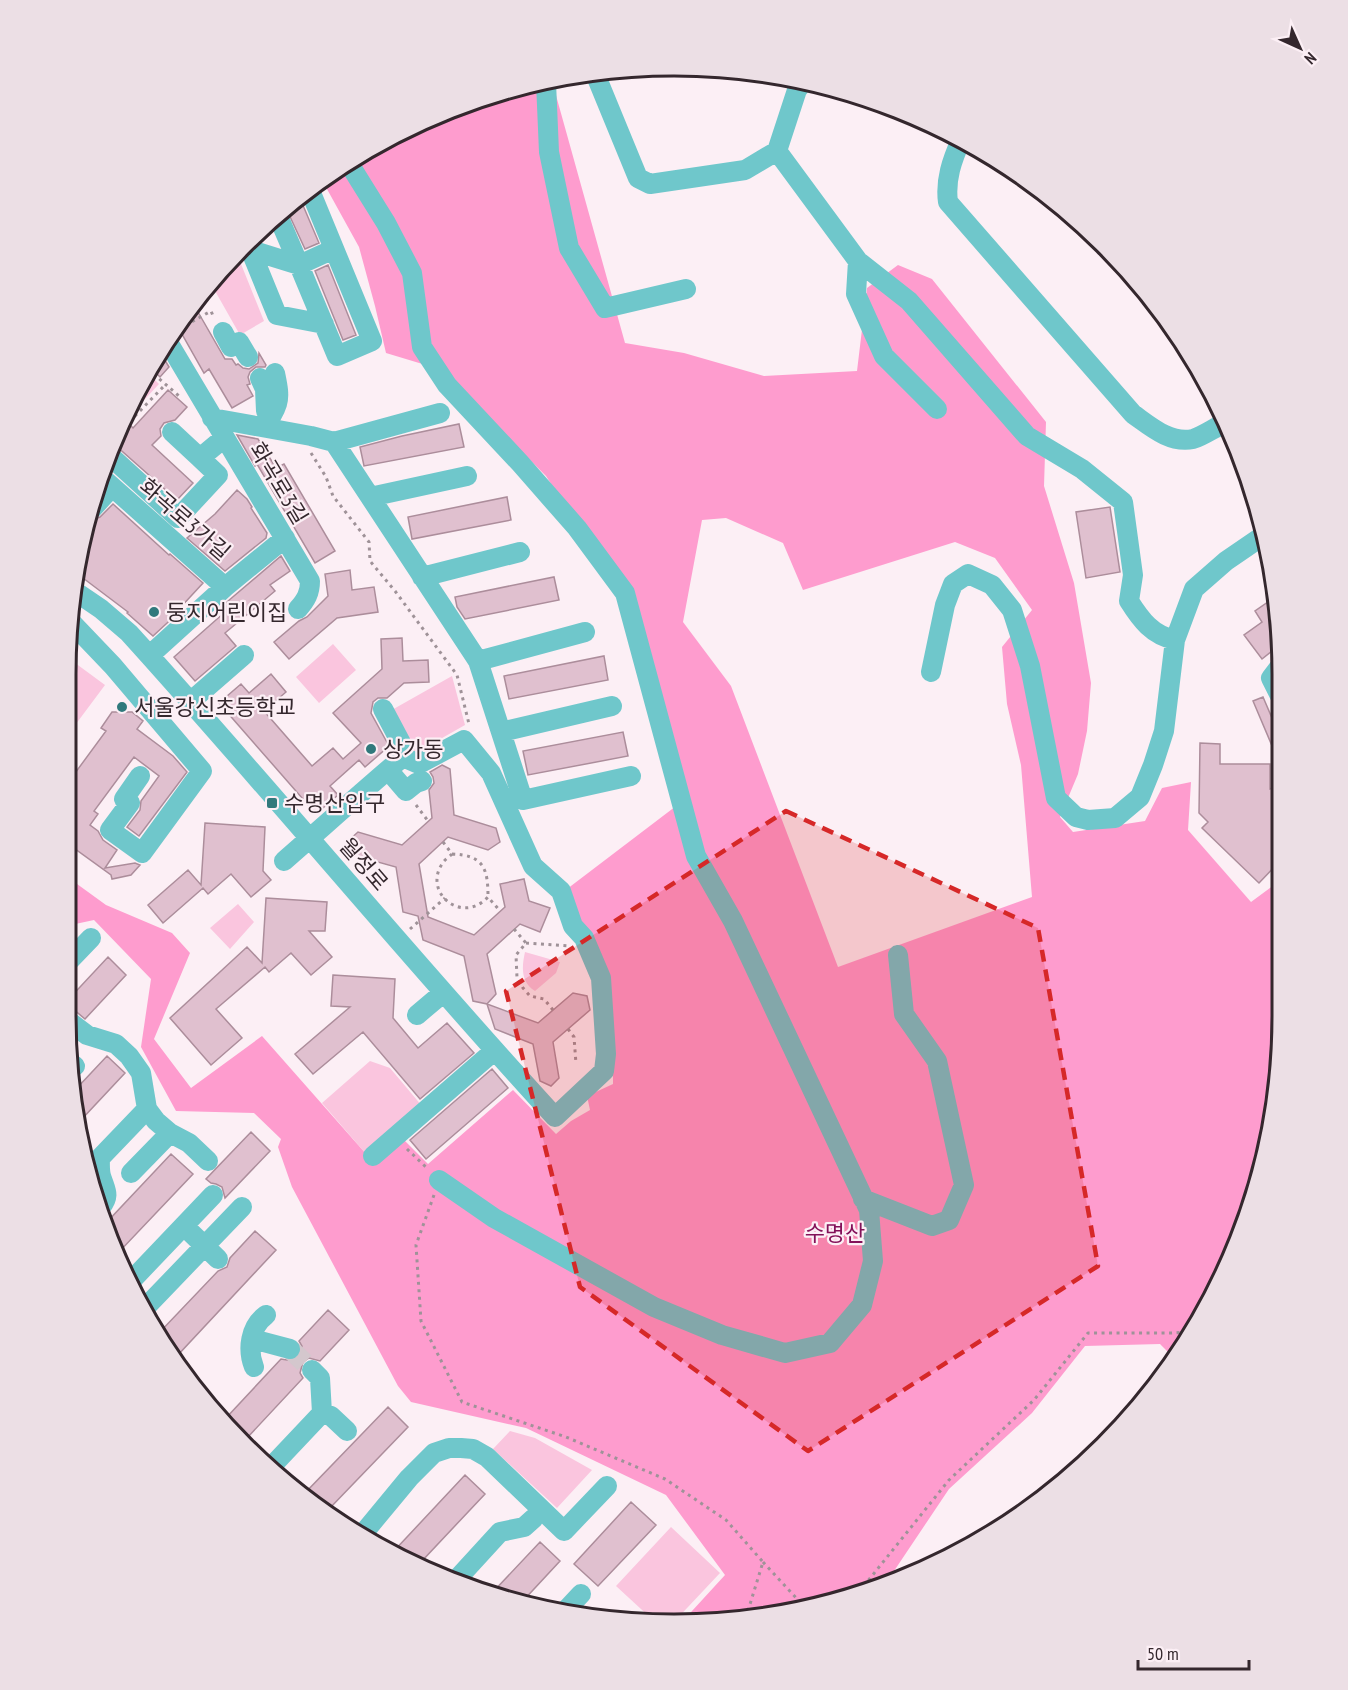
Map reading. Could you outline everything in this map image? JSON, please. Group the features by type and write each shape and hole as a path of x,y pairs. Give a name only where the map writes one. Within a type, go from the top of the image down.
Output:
{"street":[{"path":"598,82 638,178 650,184 745,170 777,151 799,90"},
{"path":"546,91 549,152 570,248 605,308 686,290"},
{"path":"957,148 946,188 948,202 1133,414 1154,430 1173,438 1193,439 1218,427"},
{"path":"777,151 858,261 909,301 1028,436 1082,469 1123,502 1133,575 1129,601 1143,623 1163,637 1175,640"},
{"path":"353,170 386,223 412,273 422,347 447,385 577,528 625,593 696,856 733,921 869,1210 873,1261 862,1305 830,1343 785,1353 722,1335 654,1307 494,1218 439,1180"},
{"path":"281,224 337,356 372,341 313,198"},
{"path":"254,250 299,265 334,249"},
{"path":"250,254 277,315 324,324"},
{"path":"858,261 856,294 884,356 937,409"},
{"path":"223,332 231,347 239,342 248,357"},
{"name":"화곡로3길","path":"172,350 310,581 306,601 298,609"},
{"path":"268,376 278,398 268,422"},
{"path":"440,413 334,441 478,661 523,800 631,776"},
{"name":"화곡로3길","path":"212,418 268,422 334,441"},
{"path":"116,462 178,518 218,475 172,432"},
{"path":"200,458 224,438"},
{"path":"370,497 467,476"},
{"name":"화곡로3가길","path":"108,483 225,586"},
{"path":"150,656 205,615 225,586 285,538"},
{"path":"931,672 945,605 953,584 968,574 992,585 1012,610 1030,666 1056,798 1076,818 1088,820 1115,818 1140,797 1164,731 1175,640 1194,589 1226,561 1256,540"},
{"path":"422,577 520,552"},
{"name":"월정로","path":"82,596 129,633 150,656 443,993 550,1112"},
{"path":"79,630 113,666 201,771 142,853 110,830 130,803 124,799 140,776"},
{"path":"478,661 585,632"},
{"path":"190,702 244,655"},
{"path":"501,732 612,706"},
{"path":"383,709 408,758 419,764 464,740 491,773 533,866 561,891 573,926 584,938 601,978 606,1054 604,1071 550,1112"},
{"path":"284,861 388,770 408,758"},
{"path":"388,770 414,786"},
{"path":"76,954 91,938"},
{"path":"863,1199 932,1226 949,1220 964,1185 937,1061 904,1014 898,955"},
{"path":"417,1015 443,993"},
{"path":"77,1027 87,1035 116,1044 129,1056 141,1073 147,1109 156,1121 170,1133 189,1143 208,1161"},
{"path":"373,1156 494,1051"},
{"path":"550,1112 566,1088"},
{"path":"95,1163 147,1109"},
{"path":"131,1173 170,1133"},
{"path":"97,1171 107,1190 106,1200"},
{"path":"136,1276 213,1195"},
{"path":"151,1303 211,1252 242,1207"},
{"path":"184,1226 211,1252"},
{"path":"254,1367 251,1358 254,1328 266,1315"},
{"path":"252,1338 290,1349"},
{"path":"276,1461 322,1413 320,1378 312,1370"},
{"path":"322,1413 331,1416 348,1431"},
{"path":"367,1528 409,1478 434,1453 449,1448 473,1449 487,1457 564,1531 608,1486"},
{"path":"462,1574 500,1532 515,1531 534,1518"},
{"path":"571,1604 581,1594"}],"path":[{"path":"191,322 211,311 223,332"},
{"path":"156,377 185,401"},
{"path":"135,415 165,385"},
{"path":"305,434 333,496 369,542 370,561 395,591 456,675 470,722 464,740"},
{"path":"414,786 428,821"},
{"path":"443,842 452,854"},
{"path":"488,897 481,904 469,909 452,906 440,892 437,879 441,864 452,854 465,854 482,865 488,876 488,897 500,911"},
{"path":"398,940 445,898"},
{"path":"514,929 526,943 588,947"},
{"path":"526,943 516,955 517,978 530,996 544,999 553,1010"},
{"path":"568,1029 574,1037 576,1064"},
{"path":"395,1137 439,1180 416,1245 421,1322 462,1402 566,1437 665,1479 726,1520 798,1600"},
{"path":"867,1581 949,1480 1034,1400 1088,1333 1180,1333"},
{"path":"749,1608 763,1562"}],"highlighted area":[{"path":"786,811 1038,928 1098,1266 808,1451 580,1287 506,991"}],"shaded area":[{"path":"241,264 264,321 240,335 215,292"},
{"path":"155,380 159,384 142,402"},
{"path":"333,644 356,670 319,703 296,677"},
{"path":"77,664 105,685 76,724"},
{"path":"452,676 465,725 414,754 390,711"},
{"path":"238,904 254,922 230,949 210,928"},
{"path":"525,952 560,962 556,973 535,991 524,978"},
{"path":"370,1061 390,1068 422,1106 367,1155 322,1103"},
{"path":"510,1431 535,1438 592,1470 557,1508 493,1449"},
{"path":"671,1527 720,1573 682,1614 645,1613 616,1586"}],"green space":[{"name":"수명산","path":"554,89 625,343 684,353 764,376 857,371 867,288 898,265 932,279 1046,422 1044,486 1074,583 1091,683 1087,731 1078,774 1060,817 1073,832 1145,821 1162,788 1191,782 1188,830 1251,902 1272,886 1272,1016 1266,1094 1260,1133 1240,1208 1226,1245 1191,1315 1168,1352 1160,1344 1085,1346 1032,1413 949,1489 894,1572 829,1593 791,1602 690,1613 725,1575 666,1495 526,1428 411,1402 398,1386 292,1187 278,1147 281,1139 254,1113 176,1111 141,1047 151,979 94,920 76,924 76,883 106,905 172,933 190,953 154,1039 191,1088 262,1036 374,1163 402,1138 428,1164 513,1090 556,1134 571,1121 590,1110 587,1096 613,1084 613,1045 567,889 684,800 626,600 546,476 439,369 386,353 359,247 326,188 375,157 445,122 482,108","holes":["726,518 783,543 803,590 955,542 995,558 1032,610 1002,647 1007,704 1021,765 1032,897 838,967 731,686 683,622 702,520"]}],"building":[{"path":"303,206 319,243 305,249 290,217"},
{"path":"328,265 356,335 343,340 315,271"},
{"path":"198,312 225,359 232,359 236,365 249,369 258,363 259,353 266,365 256,367 250,372 248,377 250,384 247,385 253,396 232,408 209,369 204,373 182,335"},
{"path":"165,361 169,367 160,377 157,374"},
{"path":"168,390 187,407 175,420 164,423 160,429 161,436 152,445 193,483 177,500 120,450 131,426 133,428"},
{"path":"459,424 464,447 364,466 360,447"},
{"path":"237,435 258,439 276,468 284,464 335,551 315,563 257,464 255,466"},
{"path":"237,490 247,499 267,533 266,538 225,571 187,538 215,514"},
{"path":"507,497 511,520 412,539 408,517"},
{"path":"113,504 203,583 179,609 179,612 153,636 128,612 85,579 97,519"},
{"path":"1110,507 1120,572 1086,578 1076,512"},
{"path":"281,556 290,571 270,585 275,591 225,633 236,646 195,681 174,657 225,612 221,607"},
{"path":"350,570 352,590 374,587 378,612 337,618 289,659 274,642 307,617 328,596 325,574"},
{"path":"554,577 559,600 465,619 457,607 455,597"},
{"path":"1267,603 1271,652 1262,659 1244,635 1262,622 1255,611"},
{"path":"402,638 403,661 428,660 429,682 404,683 387,698 378,698 373,702 371,713 389,746 365,767 359,760 330,786 338,795 316,814 219,703 241,684 249,693 271,674 286,692 264,711 312,766 333,748 343,759 361,743 333,713 382,669 381,639"},
{"path":"604,656 608,680 509,699 504,676"},
{"path":"1263,697 1272,718 1272,746 1253,701"},
{"name":"서울강신초등학교","path":"112,712 132,712 143,721 137,729 173,756 187,772 139,836 127,827 140,810 141,801 159,776 134,757 94,811 98,814 90,825 98,831 103,840 117,850 105,868 135,863 140,865 131,875 112,879 111,875 76,850 76,772 106,731 101,728"},
{"path":"623,732 628,756 528,775 523,751"},
{"path":"1200,743 1220,744 1220,764 1270,764 1272,869 1259,883 1202,828 1208,822 1199,813"},
{"path":"442,765 450,769 454,815 496,828 500,842 488,850 448,837 419,864 428,917 474,935 505,907 500,884 524,879 529,901 550,908 540,932 520,924 487,954 496,994 487,1004 473,1001 464,956 423,940 418,916 403,912 396,867 349,854 348,841 358,832 402,845 432,818 429,790 434,783 430,772"},
{"path":"205,823 265,827 263,871 271,880 251,897 231,874 208,894 203,888 163,923 148,905 188,870 201,885"},
{"path":"266,898 327,902 325,931 309,931 332,957 311,975 291,953 269,972 265,967 216,1009 242,1038 211,1065 170,1018 247,947 262,963"},
{"path":"108,957 126,975 85,1019 76,1012 76,991"},
{"path":"333,975 395,979 393,1018 418,1048 447,1023 474,1053 420,1099 363,1032 313,1074 295,1054 350,1007 331,1006"},
{"path":"573,993 587,996 590,1010 553,1042 559,1078 551,1086 540,1081 533,1044 495,1029 487,1004 538,1023"},
{"path":"107,1056 125,1073 85,1115 81,1084"},
{"path":"492,1069 508,1088 426,1159 410,1140"},
{"path":"251,1132 270,1151 225,1198 222,1187 206,1179"},
{"path":"171,1154 193,1174 123,1248 111,1217"},
{"path":"255,1231 276,1250 180,1352 164,1327 218,1271 227,1267 230,1258"},
{"path":"328,1310 349,1330 320,1361 309,1358 303,1362 300,1373 303,1378 249,1435 229,1414 281,1359 293,1361 299,1357 302,1346 299,1341"},
{"path":"388,1407 408,1427 332,1506 309,1489"},
{"path":"465,1475 485,1494 424,1559 399,1546"},
{"path":"631,1502 656,1525 598,1586 574,1564"},
{"path":"540,1542 560,1561 528,1595 498,1587"}],"tunnel":[{"path":"290,1349 312,1370"}],"place":[{"name":"둥지어린이집","path":"154,612"},
{"name":"서울강신초등학교","path":"122,707"},
{"name":"상가동","path":"371,749"},
{"name":"수명산입구","path":"272,803"}]}
